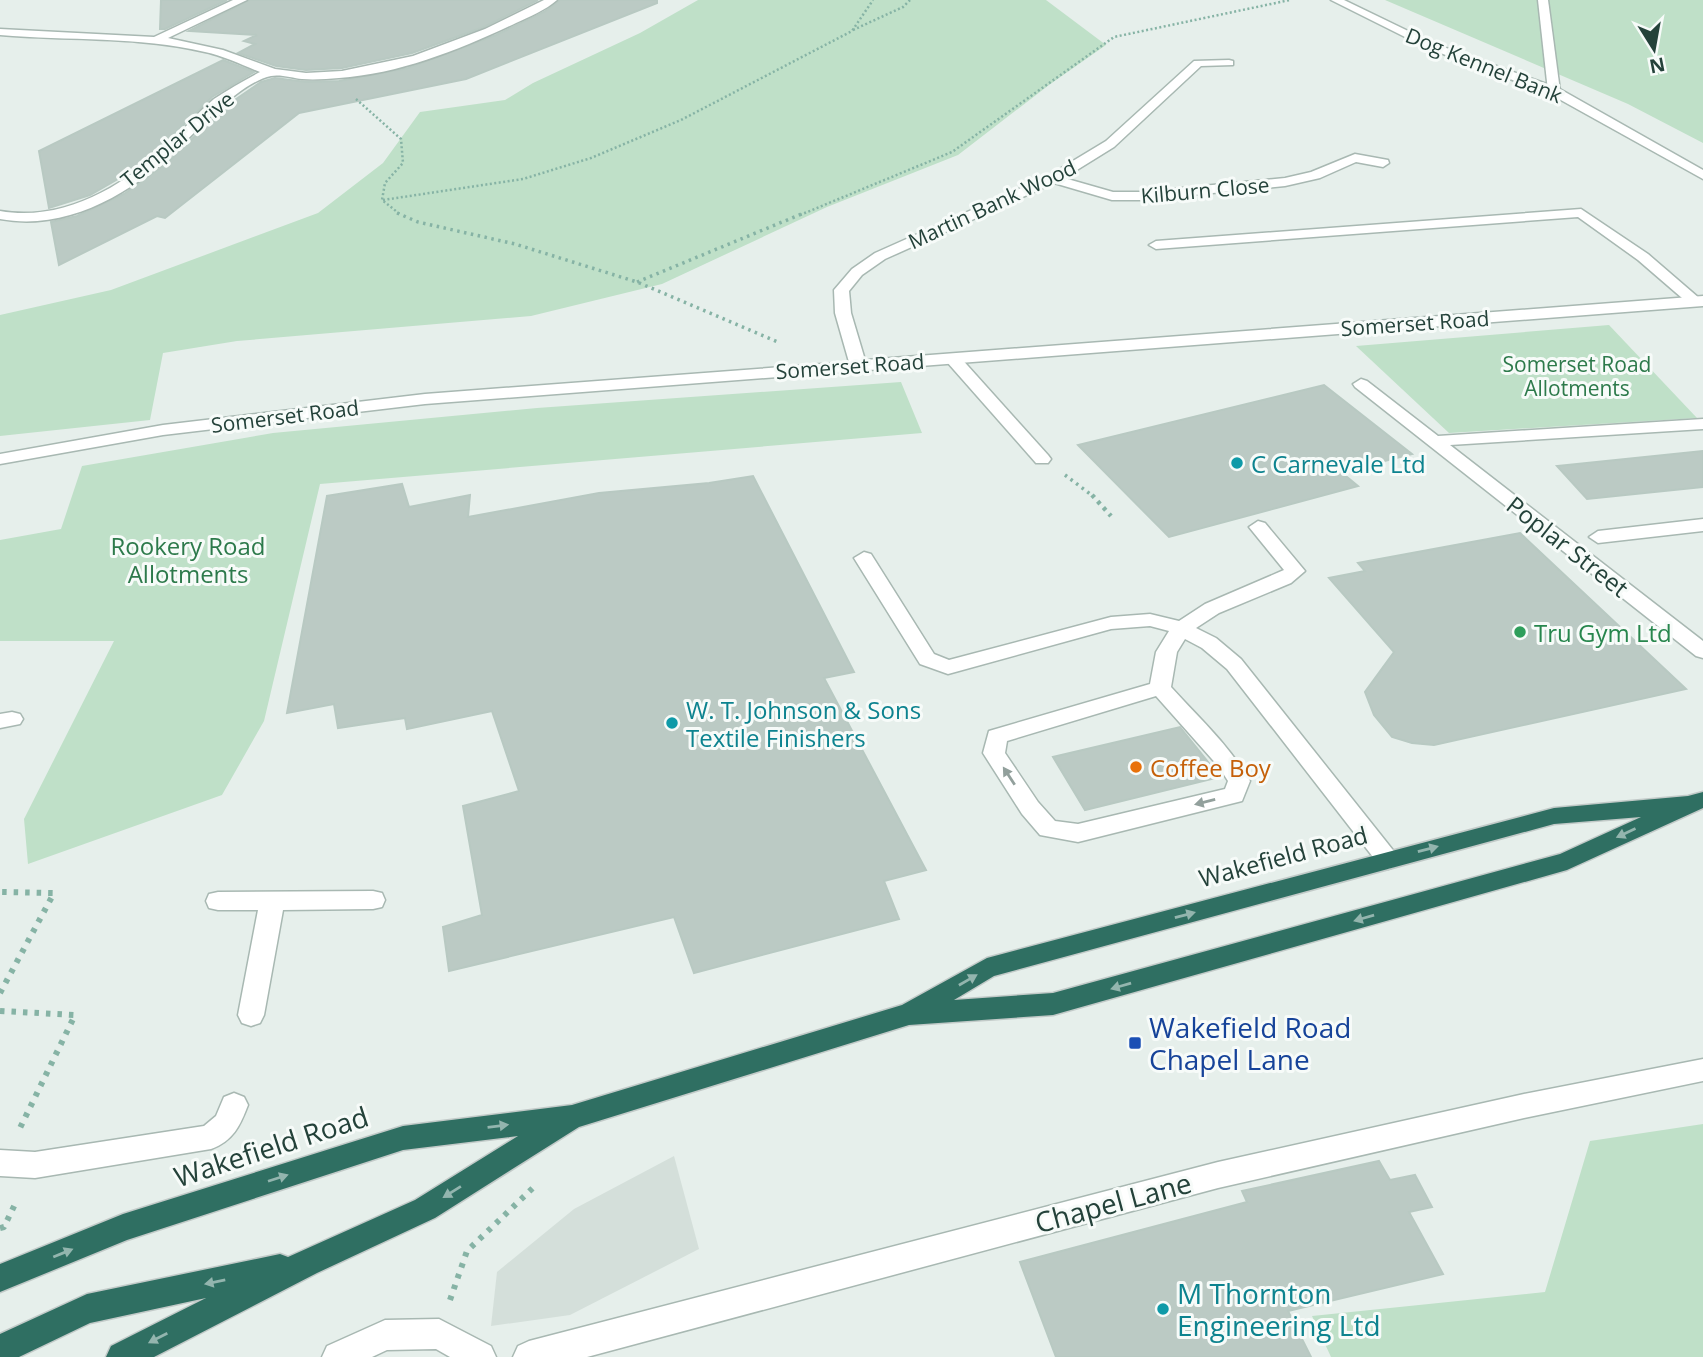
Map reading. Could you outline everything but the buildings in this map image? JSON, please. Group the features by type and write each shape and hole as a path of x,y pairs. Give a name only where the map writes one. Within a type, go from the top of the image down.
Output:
{"highway":[{"name":"Wakefield Road","path":"909,1014 987,968 1554,816 1695,802"},
{"name":"Wakefield Road","path":"0,1278 123,1228 403,1138 572,1117 909,1014 1053,1004 1567,861 1695,802"},
{"name":"Wakefield Road","path":"122,1357 306,1263 425,1209 572,1117"},
{"path":"0,1350 87,1309 306,1263"}],"street":[{"path":"155,40 242,0"},
{"path":"0,32 155,40 224,54 271,72 329,75 364,72 412,61 525,15 552,0"},
{"name":"Dog Kennel Bank","path":"1336,0 1432,46 1554,91 1703,175"},
{"path":"1543,0 1546,40 1552,55 1554,91"},
{"path":"1185,55 1198,63 1230,63"},
{"name":"Martin Bank Wood","path":"858,365 843,313 841,290 857,272 880,256 1054,179 1110,144 1198,63"},
{"name":"Templar Drive","path":"0,215 12,218 42,217 64,212 131,181 168,152 218,102 271,72"},
{"name":"Kilburn Close","path":"1054,179 1112,196 1140,197 1285,182 1315,175 1350,153 1383,163"},
{"path":"1156,245 1581,213 1699,301"},
{"name":"Somerset Road","path":"0,459 163,430 425,399 1699,301"},
{"path":"953,359 1042,459"},
{"name":"Poplar Street","path":"1361,384 1703,652"},
{"path":"1433,441 1703,425"},
{"path":"1598,537 1703,525"},
{"path":"1160,688 997,737 994,753 1030,808 1048,829 1078,833 1234,795 1239,781 1227,762 1160,688 1160,667 1180,628 1224,601 1286,579 1295,571 1258,527"},
{"path":"864,558 926,659 948,667 1111,623 1150,620 1180,628 1209,643 1234,664 1388,860"},
{"path":"218,901 373,900"},
{"path":"251,1015 272,901"},
{"name":"Chapel Lane","path":"529,1357 1218,1175 1524,1106 1703,1070"},
{"path":"1,1163 35,1165 211,1137 227,1124 234,1105"},
{"path":"338,1357 386,1335 439,1334 480,1357"}],"path":[{"path":"852,31 873,0"},
{"path":"382,200 523,179 591,158 681,120 903,7 910,0"},
{"path":"637,282 952,152 1114,37 1290,0"},
{"path":"329,75 401,139 403,163 385,183 382,200"},
{"path":"382,200 396,212 418,222 515,244 637,282 782,344"},
{"path":"1094,496 1111,516"},
{"path":"0,993 54,893 1,892"},
{"path":"0,1010 75,1015 1,1163"},
{"path":"439,1334 467,1251 547,1175"}],"shaded area":[{"path":"674,1156 699,1249 570,1315 491,1326 497,1272 574,1209"}],"green space":[{"path":"698,0 1046,0 1106,45 958,155 827,207 662,284 531,316 237,341 163,353 150,420 0,436 0,315 111,290 318,213 383,163 420,112 505,100 533,83 640,33"},
{"path":"1385,0 1703,0 1703,143 1628,104"},
{"name":"Somerset Road Allotments","path":"1609,325 1697,418 1449,433 1356,346"},
{"name":"Rookery Road Allotments","path":"901,382 922,433 320,484 264,721 222,795 28,864 24,819 114,641 0,641 0,540 61,529 82,466 273,433 537,408"},
{"path":"1703,1124 1703,1357 1331,1357 1312,1316 1545,1292 1590,1141"}],"place":[{"name":"C Carnevale Ltd","path":"1237,463"},
{"name":"Tru Gym Ltd","path":"1520,632"},
{"name":"W. T. Johnson & Sons Textile Finishers","path":"672,723"},
{"name":"Coffee Boy","path":"1136,767"},
{"name":"Wakefield Road Chapel Lane","path":"1135,1043"},
{"name":"M Thornton Engineering Ltd","path":"1163,1309"}]}
